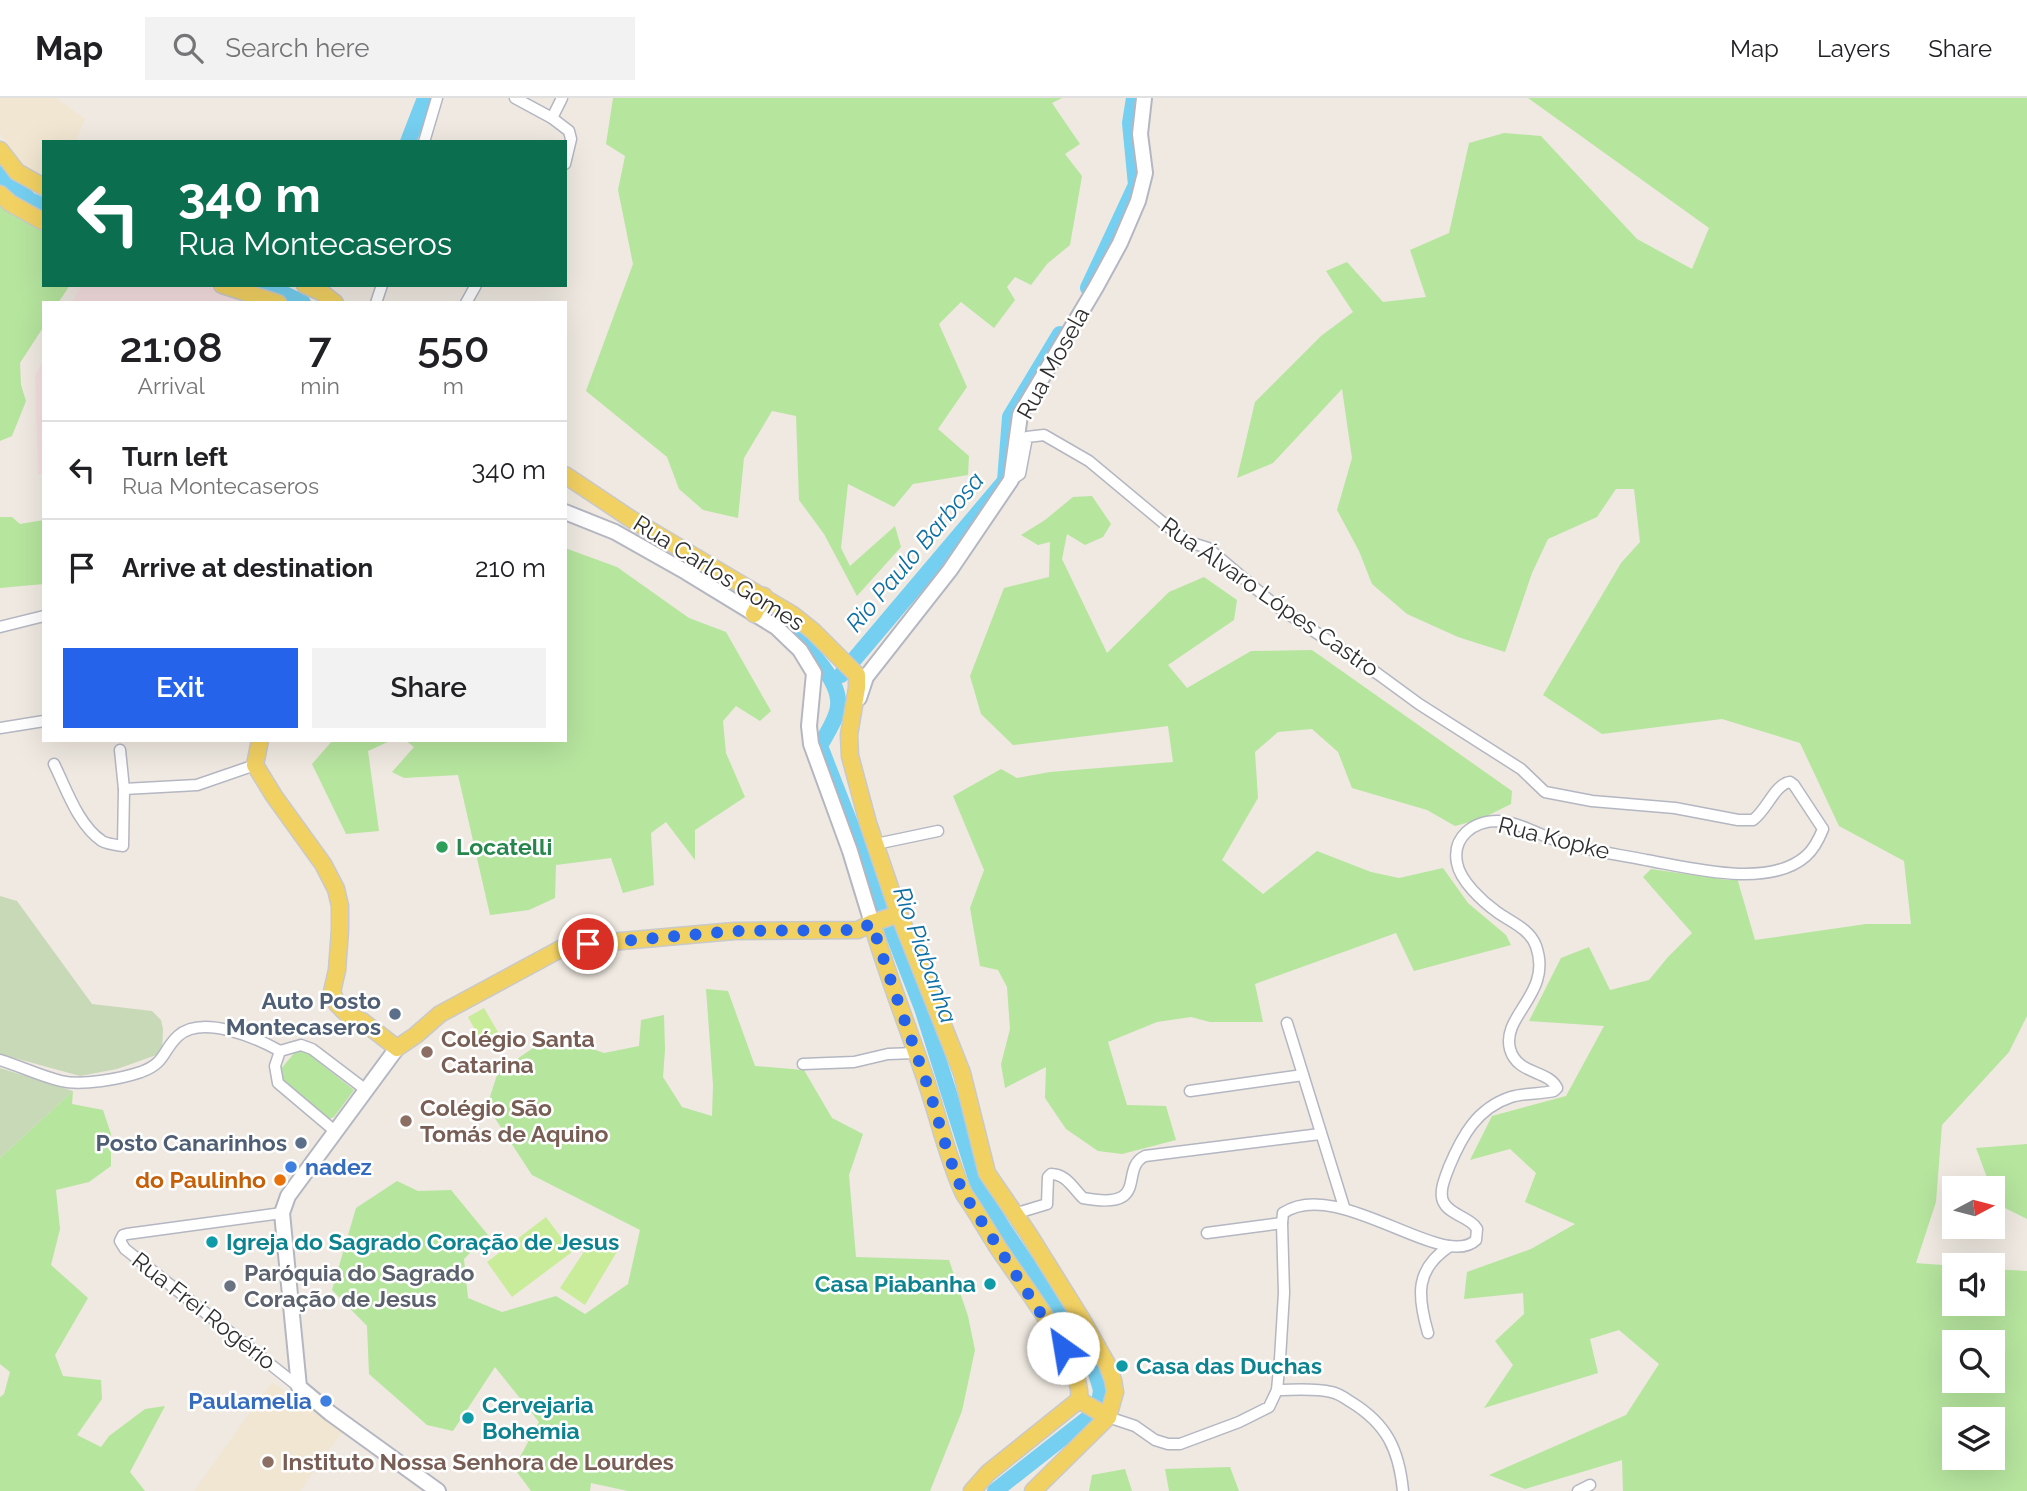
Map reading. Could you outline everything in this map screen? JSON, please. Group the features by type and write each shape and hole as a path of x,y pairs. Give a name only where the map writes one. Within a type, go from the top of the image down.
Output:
{"main road":[{"name":"Rua Mosela","path":"862,676 950,570 1011,480 1020,415 1096,287 1138,201 1145,173 1140,134 1143,98"},
{"path":"0,150 17,172 42,186"},
{"path":"0,194 10,203 42,221"},
{"path":"228,287 272,301"},
{"path":"310,287 332,301"},
{"name":"Rua Carlos Gomes","path":"567,476 631,519 764,596 813,631 828,649 862,676"},
{"path":"567,513 615,532 776,627 800,650 814,673 808,726 811,744 850,851 954,1174 964,1194 1063,1348 1077,1376 1080,1390 1079,1400 988,1473 972,1491"},
{"path":"754,614 764,596"},
{"path":"862,676 849,735 850,755 868,822 899,914 962,1073 986,1173 1052,1272 1107,1364 1115,1392 1108,1417 1032,1491"},
{"path":"260,742 255,765 323,864 335,889 340,906 340,930 337,970 332,992 337,1004 347,1014 362,1021 397,1048"},
{"path":"434,1489 299,1387 282,1213 288,1196 397,1048 440,1014 566,946 734,931 858,930 899,914"},
{"path":"1079,1400 1108,1417"}],"street":[{"path":"425,140 437,98"},
{"path":"515,98 552,118 569,131 571,139 567,156"},
{"path":"552,118 562,98"},
{"name":"Rua Álvaro Lópes Castro","path":"1011,480 1020,474 1027,437 1044,435 1055,440 1099,469 1167,526 1189,541 1208,548 1275,605 1419,704 1521,769 1545,792 1592,801 1675,808 1738,820 1753,820 1768,806 1779,787 1790,782"},
{"path":"0,627 42,617"},
{"path":"0,727 42,721"},
{"path":"54,764 83,821 103,842 123,846 124,789 120,750"},
{"path":"124,789 197,785 255,765"},
{"name":"Rua Kopke","path":"1450,1246 1471,1245 1478,1234 1477,1228 1469,1220 1445,1206 1442,1196 1447,1173 1462,1136 1478,1116 1495,1104 1513,1097 1554,1091 1557,1088 1553,1082 1527,1070 1510,1050 1511,1030 1538,982 1537,949 1526,931 1493,910 1459,870 1457,849 1460,838 1468,829 1482,823 1508,822 1583,848 1728,875 1777,869 1799,862 1808,855 1823,829 1790,782"},
{"path":"876,844 938,831"},
{"path":"1287,1023 1344,1207"},
{"path":"0,1060 62,1082 82,1083 140,1072 160,1062 180,1034 197,1028 215,1028 260,1040 280,1051 300,1045 312,1049 366,1090"},
{"path":"280,1051 275,1066 278,1083 336,1132"},
{"path":"803,1064 854,1062 888,1054 915,1053"},
{"path":"1190,1091 1303,1075"},
{"path":"1014,1214 1047,1204 1048,1177 1051,1174 1058,1174 1074,1186 1083,1198 1110,1200 1122,1198 1127,1194 1137,1162 1146,1156 1320,1134"},
{"path":"1108,1417 1135,1426 1155,1440 1180,1444 1269,1407 1277,1390 1284,1293 1283,1213 1302,1206 1344,1207 1408,1233 1450,1246"},
{"name":"Rua Frei Rogério","path":"282,1213 127,1234 120,1241 125,1249 299,1387"},
{"path":"1207,1233 1282,1223"},
{"path":"1428,1333 1422,1305 1424,1272 1431,1261 1450,1246"},
{"path":"1277,1390 1332,1392 1363,1409 1380,1426 1393,1446 1401,1469 1403,1491"},
{"path":"1578,1491 1590,1485"}],"shaded area":[{"path":"0,98 56,98 85,119 76,140 42,140 42,180 21,169 0,133"},
{"path":"80,287 210,287 248,296 252,301 73,301"},
{"path":"42,362 42,473 38,475 35,376"},
{"name":"Instituto Nossa Senhora de Lourdes","path":"272,1382 342,1432 300,1491 194,1491"}],"green space":[{"path":"613,98 1062,98 1052,103 1080,144 1065,154 1082,176 1070,245 1047,264 1031,285 1015,277 1007,287 1015,300 994,328 961,302 939,324 967,387 938,429 969,456 968,475 913,484 894,507 848,484 841,548 850,566 895,526 901,547 857,596 824,534 799,500 796,416 772,411 744,458 738,518 703,510 679,489 667,457 586,391 633,264 618,190 625,156 606,144"},
{"path":"1528,98 2027,98 2027,1016 2009,1052 1942,1125 1936,1202 1916,1263 1942,1265 1942,1316 2005,1316 2005,1270 2027,1271 2027,1491 1623,1491 1622,1460 1525,1489 1489,1475 1626,1415 1659,1364 1619,1330 1590,1339 1598,1373 1484,1408 1513,1365 1495,1341 1524,1314 1523,1293 1464,1299 1467,1272 1531,1249 1575,1224 1525,1202 1536,1173 1510,1149 1470,1160 1492,1116 1566,1096 1604,1026 1529,1021 1561,958 1589,947 1610,990 1649,980 1692,933 1643,877 1651,869 1728,880 1737,878 1755,940 1866,924 1911,924 1904,861 1839,826 1800,743 1722,719 1602,734 1543,695 1621,563 1640,542 1634,489 1616,489 1597,517 1548,539 1532,573 1505,652 1458,637 1407,614 1372,584 1359,551 1337,510 1352,458 1342,389 1273,463 1237,478 1255,402 1321,336 1353,312 1326,271 1347,262 1383,302 1426,297 1410,250 1449,233 1469,143 1504,133 1541,136 1637,239 1692,269 1709,228"},
{"path":"0,203 10,212 42,227 42,287 69,287 59,301 42,301 42,329 20,363 21,385 26,401 12,436 0,441"},
{"path":"1092,496 1111,524 1103,537 1085,545 1067,534 1062,559 1107,653 1169,592 1204,577 1237,600 1234,620 1168,665 1187,688 1251,651 1312,650 1512,791 1511,804 1481,819 1455,826 1427,810 1352,788 1338,752 1312,729 1278,732 1255,752 1258,798 1222,860 1263,894 1317,851 1371,872 1399,878 1443,868 1468,903 1506,935 1511,945 1414,971 1396,933 1255,984 1263,1022 1210,1022 1191,1017 1157,1022 1108,1042 1127,1105 1166,1106 1176,1140 1122,1154 1098,1151 1066,1129 1045,1098 1046,1067 1005,1088 1001,1064 1010,1029 1007,987 998,970 980,966 970,908 984,870 953,796 1001,769 1017,778 1050,772 1173,762 1168,726 1013,745 981,714 970,676 1004,588 1049,577 1050,542 1038,545 1021,535 1073,497"},
{"path":"0,517 12,517 20,524 42,520 42,584 0,588"},
{"path":"567,549 617,567 689,618 726,632 771,711 760,721 736,706 723,721 726,753 745,797 695,830 695,860 666,822 651,833 654,885 623,893 611,858 556,865 555,898 529,910 490,915 458,775 404,778 392,772 414,747 408,742 567,742"},
{"path":"331,742 388,742 368,751 379,831 346,834 312,764"},
{"path":"0,896 17,901 92,1004 152,1011 161,1020 162,1053 117,1069 80,1076 0,1054"},
{"path":"706,989 728,991 755,1066 804,1070 832,1118 863,1134 849,1175 856,1257 949,1260 968,1316 975,1350 962,1411 930,1491 628,1491 591,1483 590,1491 531,1491 514,1468 539,1422 495,1367 453,1431 427,1425 369,1374 367,1326 332,1290 356,1208 397,1181 418,1191 451,1190 488,1235 464,1259 468,1298 502,1312 556,1296 585,1314 628,1284 640,1230 532,1175 487,1106 498,1072 552,1035 604,1053 639,1046 641,1020 664,1015 663,1077 682,1107 712,1116 713,1085"},
{"path":"484,1008 502,1039 485,1048 468,1017"},
{"path":"302,1049 354,1090 334,1117 329,1119 317,1113 283,1082 280,1070 296,1051"},
{"path":"0,1068 73,1091 0,1158"},
{"path":"73,1091 72,1104 103,1110 111,1134 111,1166 89,1182 56,1190 60,1229 51,1265 88,1298 55,1355 63,1376 101,1380 102,1399 77,1435 101,1447 109,1436 145,1409 165,1406 130,1472 145,1491 0,1491 0,1397 4,1394 10,1372 0,1364 0,1158"},
{"path":"2027,1144 2027,1219 2006,1208 2006,1176 1986,1176 1976,1148"},
{"path":"546,1217 572,1252 512,1297 487,1262"},
{"path":"595,1235 618,1250 585,1305 560,1288"},
{"path":"1230,1467 1239,1491 1169,1491 1165,1469"},
{"path":"1125,1469 1132,1491 1089,1491 1092,1475"}],"waterway":[{"path":"409,140 425,98"},
{"name":"Rio Paulo Barbosa","path":"1088,288 1136,185 1130,123 1134,98"},
{"name":"Rio Piabanha","path":"0,174 30,200 42,205"},
{"name":"Rio Piabanha","path":"270,287 299,301"},
{"name":"Rio Paulo Barbosa","path":"841,675 1005,481 1010,417 1060,334"},
{"name":"Rio Piabanha","path":"792,635 815,658 835,687 838,697 837,711 820,746 922,1008 979,1188 1086,1351 1101,1390 1099,1404 1088,1418 995,1491"}],"place":[{"name":"Locatelli","path":"442,847"},
{"name":"Auto Posto Montecaseros","path":"395,1014"},
{"name":"Colégio Santa Catarina","path":"427,1052"},
{"name":"Colégio São Tomás de Aquino","path":"406,1121"},
{"name":"Posto Canarinhos","path":"301,1143"},
{"name":"nadez","path":"291,1167"},
{"name":"do Paulinho","path":"280,1180"},
{"name":"Igreja do Sagrado Coração de Jesus","path":"212,1242"},
{"name":"Casa Piabanha","path":"990,1284"},
{"name":"Paróquia do Sagrado Coração de Jesus","path":"230,1286"},
{"name":"Casa das Duchas","path":"1122,1366"},
{"name":"Paulamelia","path":"326,1401"},
{"name":"Cervejaria Bohemia","path":"468,1418"},
{"name":"Instituto Nossa Senhora de Lourdes","path":"268,1462"}],"route":[{"path":"588,944 734,931 858,930 872,923 938,1118 954,1174 964,1194 1063,1348"}]}
